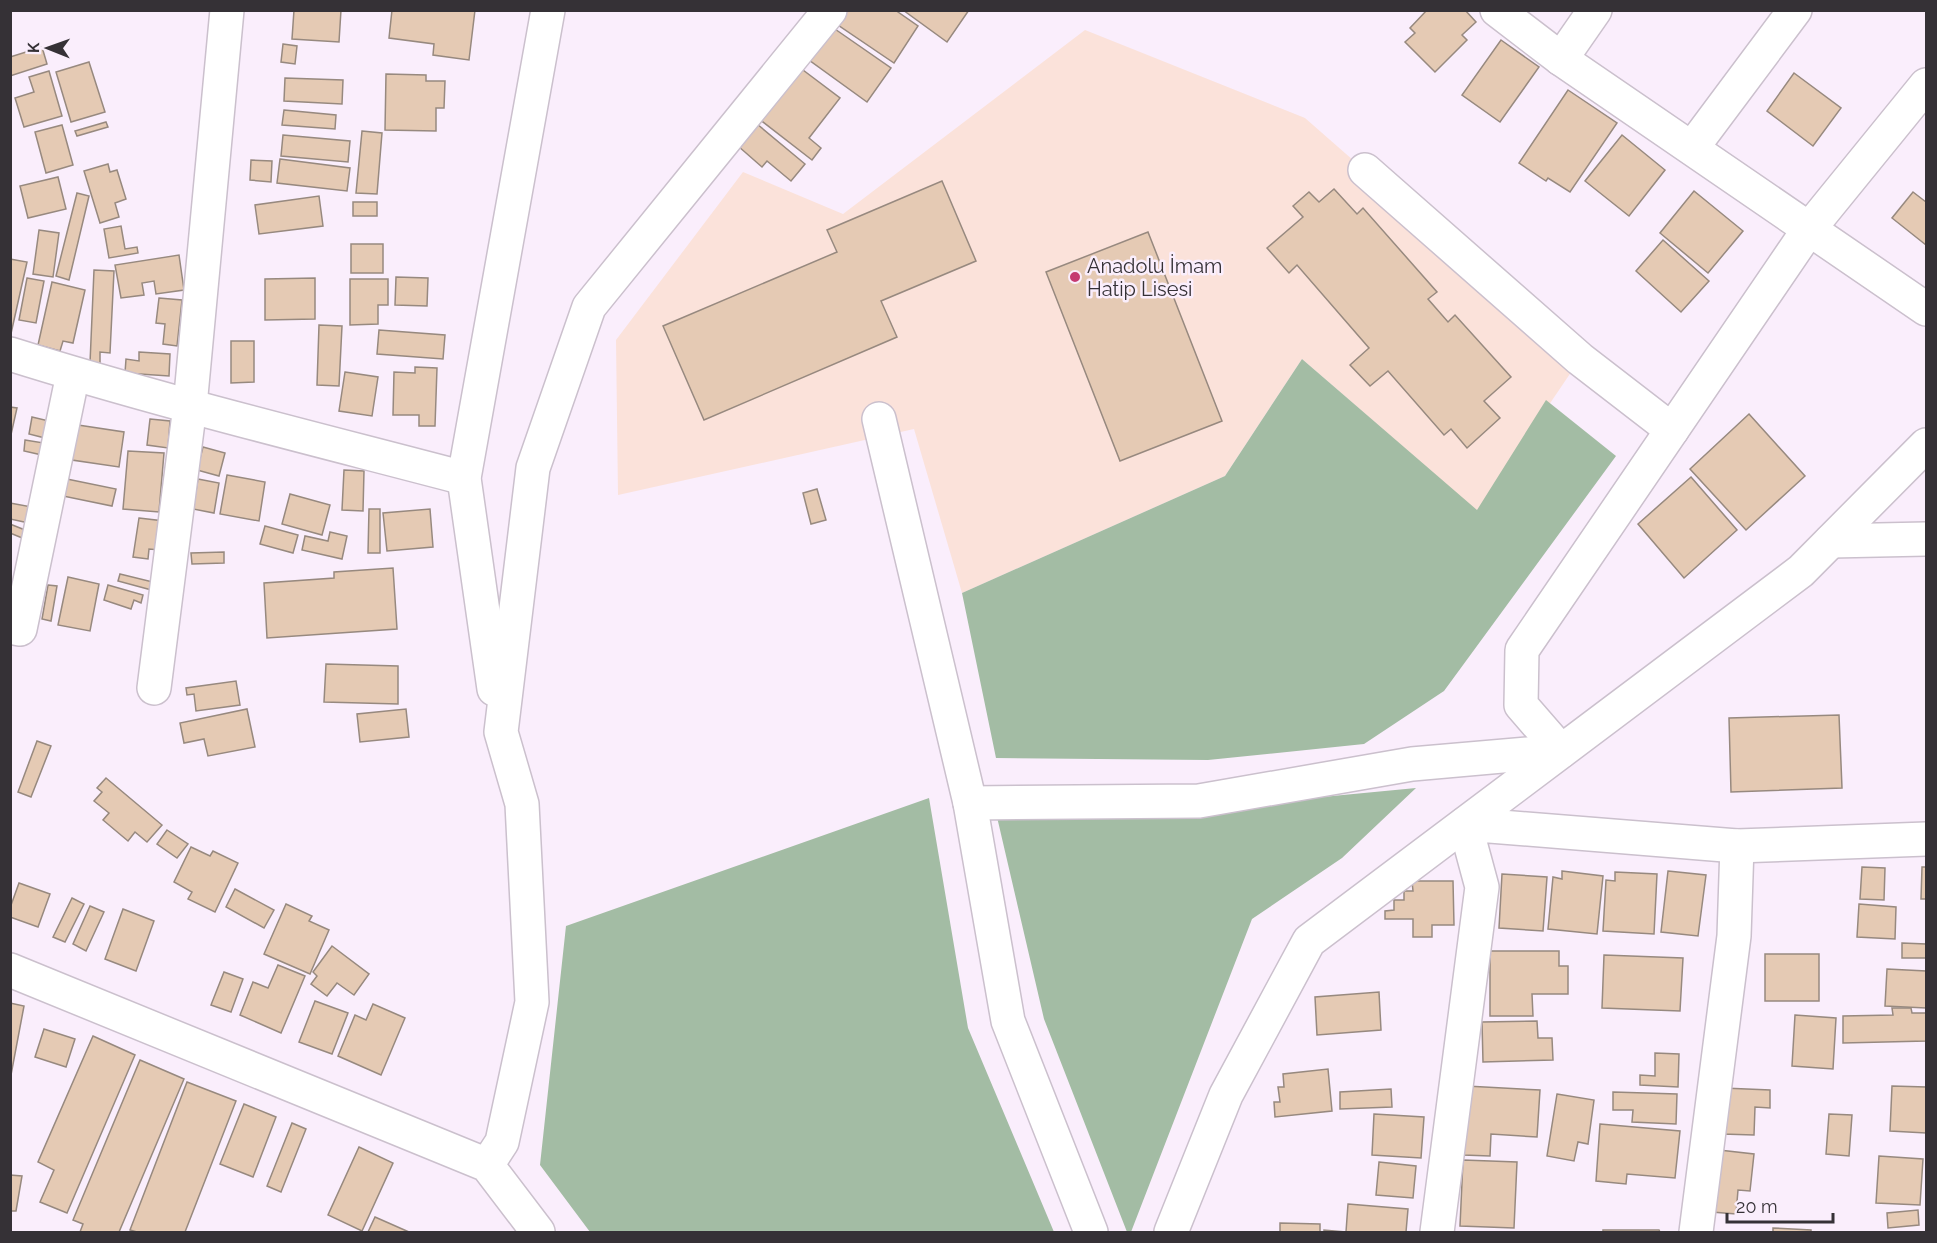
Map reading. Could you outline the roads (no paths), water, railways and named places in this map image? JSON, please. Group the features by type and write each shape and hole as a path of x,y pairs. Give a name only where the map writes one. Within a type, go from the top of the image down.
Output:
{"street":[{"path":"154,688 190,406 227,10"},
{"path":"487,1165 502,1142 532,1002 522,804 501,732 464,478 548,10"},
{"path":"501,732 533,468 588,308 830,10"},
{"path":"1497,10 1561,59 1926,309"},
{"path":"1561,59 1595,10"},
{"path":"1692,148 1795,10"},
{"path":"1561,751 1521,705 1522,650 1809,229 1926,85"},
{"path":"1365,170 1580,359 1672,430"},
{"path":"10,354 190,406 464,478"},
{"path":"10,627 20,629 73,374"},
{"path":"879,419 970,802 1008,1021 1091,1233"},
{"path":"1172,1233 1226,1095 1309,941 1801,571 1926,445"},
{"path":"1831,541 1926,539"},
{"path":"970,802 1198,801 1412,764 1561,751"},
{"path":"1465,824 1737,846 1926,839"},
{"path":"1437,1233 1482,887 1465,824"},
{"path":"1696,1233 1734,936 1737,846"},
{"path":"10,970 487,1165 537,1233"},
{"path":"487,1165 519,1233"}],"place":[{"name":"Anadolu İmam Hatip Lisesi","path":"1075,277"}]}
